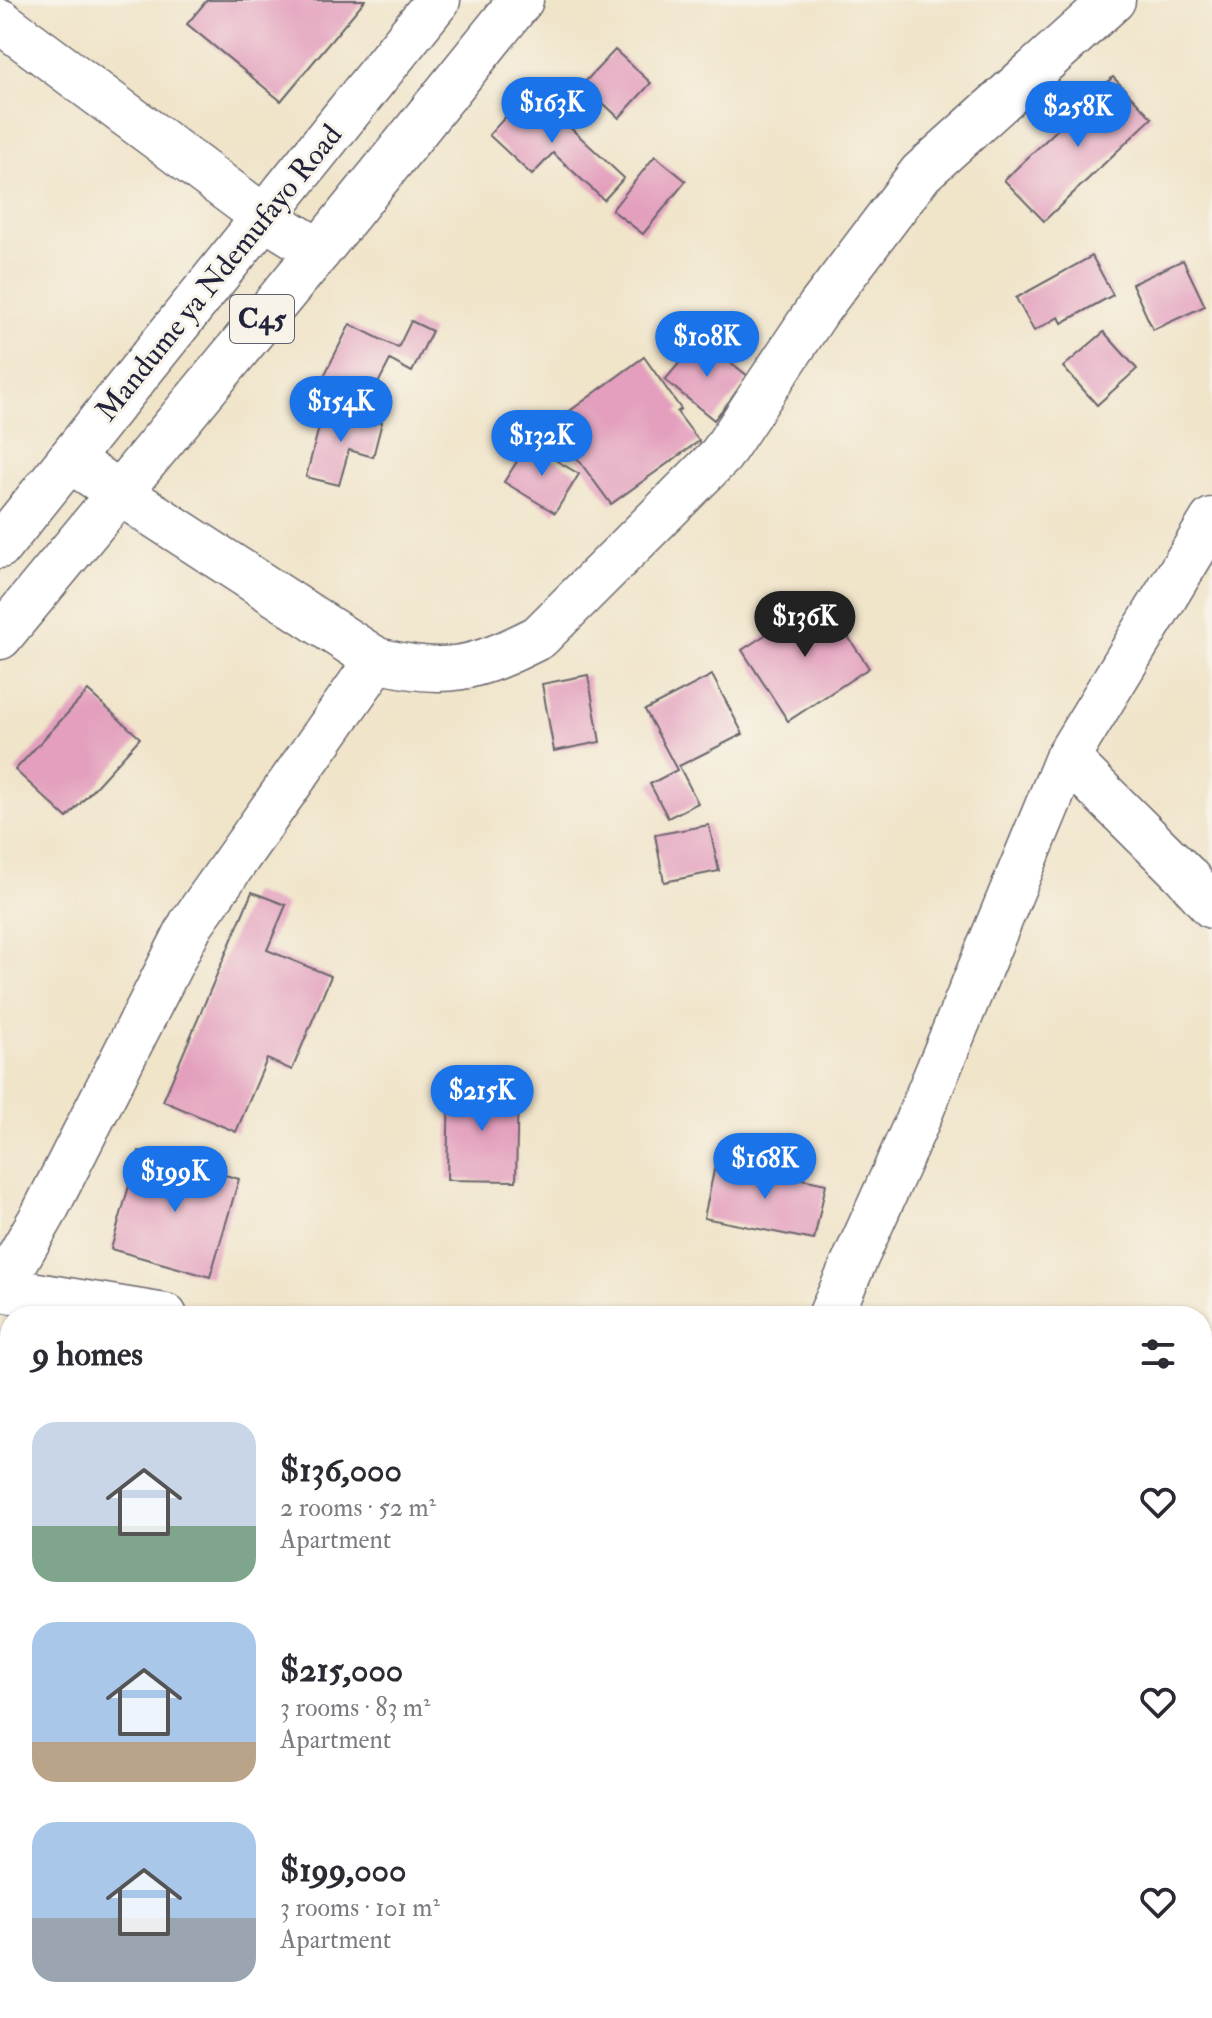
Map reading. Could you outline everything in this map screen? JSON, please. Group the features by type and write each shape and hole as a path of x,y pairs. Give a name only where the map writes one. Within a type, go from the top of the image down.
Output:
{"street":[{"name":"Mandume ya Ndemufayo Road","path":"0,546 438,0"},
{"name":"Mandume ya Ndemufayo Road","path":"0,637 319,251 521,0"},
{"path":"69,460 377,660 429,671 466,668 509,652 539,637 721,455 819,308 921,173 1113,0"},
{"path":"0,21 264,217 319,251"},
{"path":"834,1306 915,1126 1067,758 1212,520"},
{"path":"104,1306 0,1289 43,1215 191,924 377,660"},
{"path":"1067,758 1185,875 1212,906"}],"building":[{"path":"207,0 365,0 281,101 187,24"},
{"path":"615,50 651,83 619,118 583,84"},
{"path":"1113,77 1152,118 1044,221 1004,180"},
{"path":"530,90 624,178 604,200 553,153 532,175 489,135"},
{"path":"655,156 686,181 643,234 612,210"},
{"path":"1092,256 1113,295 1062,323 1059,317 1034,331 1016,298"},
{"path":"1183,260 1205,306 1153,330 1132,284"},
{"path":"411,321 432,331 412,372 390,360 367,405 321,382 350,324 398,348"},
{"path":"1104,332 1137,369 1097,405 1063,367"},
{"path":"700,338 749,377 714,420 665,380"},
{"path":"644,357 681,409 677,412 699,441 611,504 552,424"},
{"path":"324,408 382,422 373,457 349,450 339,485 306,477"},
{"path":"528,444 579,474 555,513 504,482"},
{"path":"822,598 869,668 788,721 742,650"},
{"path":"588,675 600,742 554,751 542,684"},
{"path":"712,675 743,734 679,766 698,803 668,818 650,784 677,770 645,710"},
{"path":"88,691 140,738 67,818 15,770"},
{"path":"709,825 719,871 664,882 655,835"},
{"path":"252,892 286,905 267,950 331,976 292,1070 267,1059 236,1132 163,1101"},
{"path":"449,1085 518,1087 516,1181 447,1180"},
{"path":"139,1151 239,1179 210,1277 111,1249"},
{"path":"716,1161 826,1184 814,1240 704,1218"}]}
